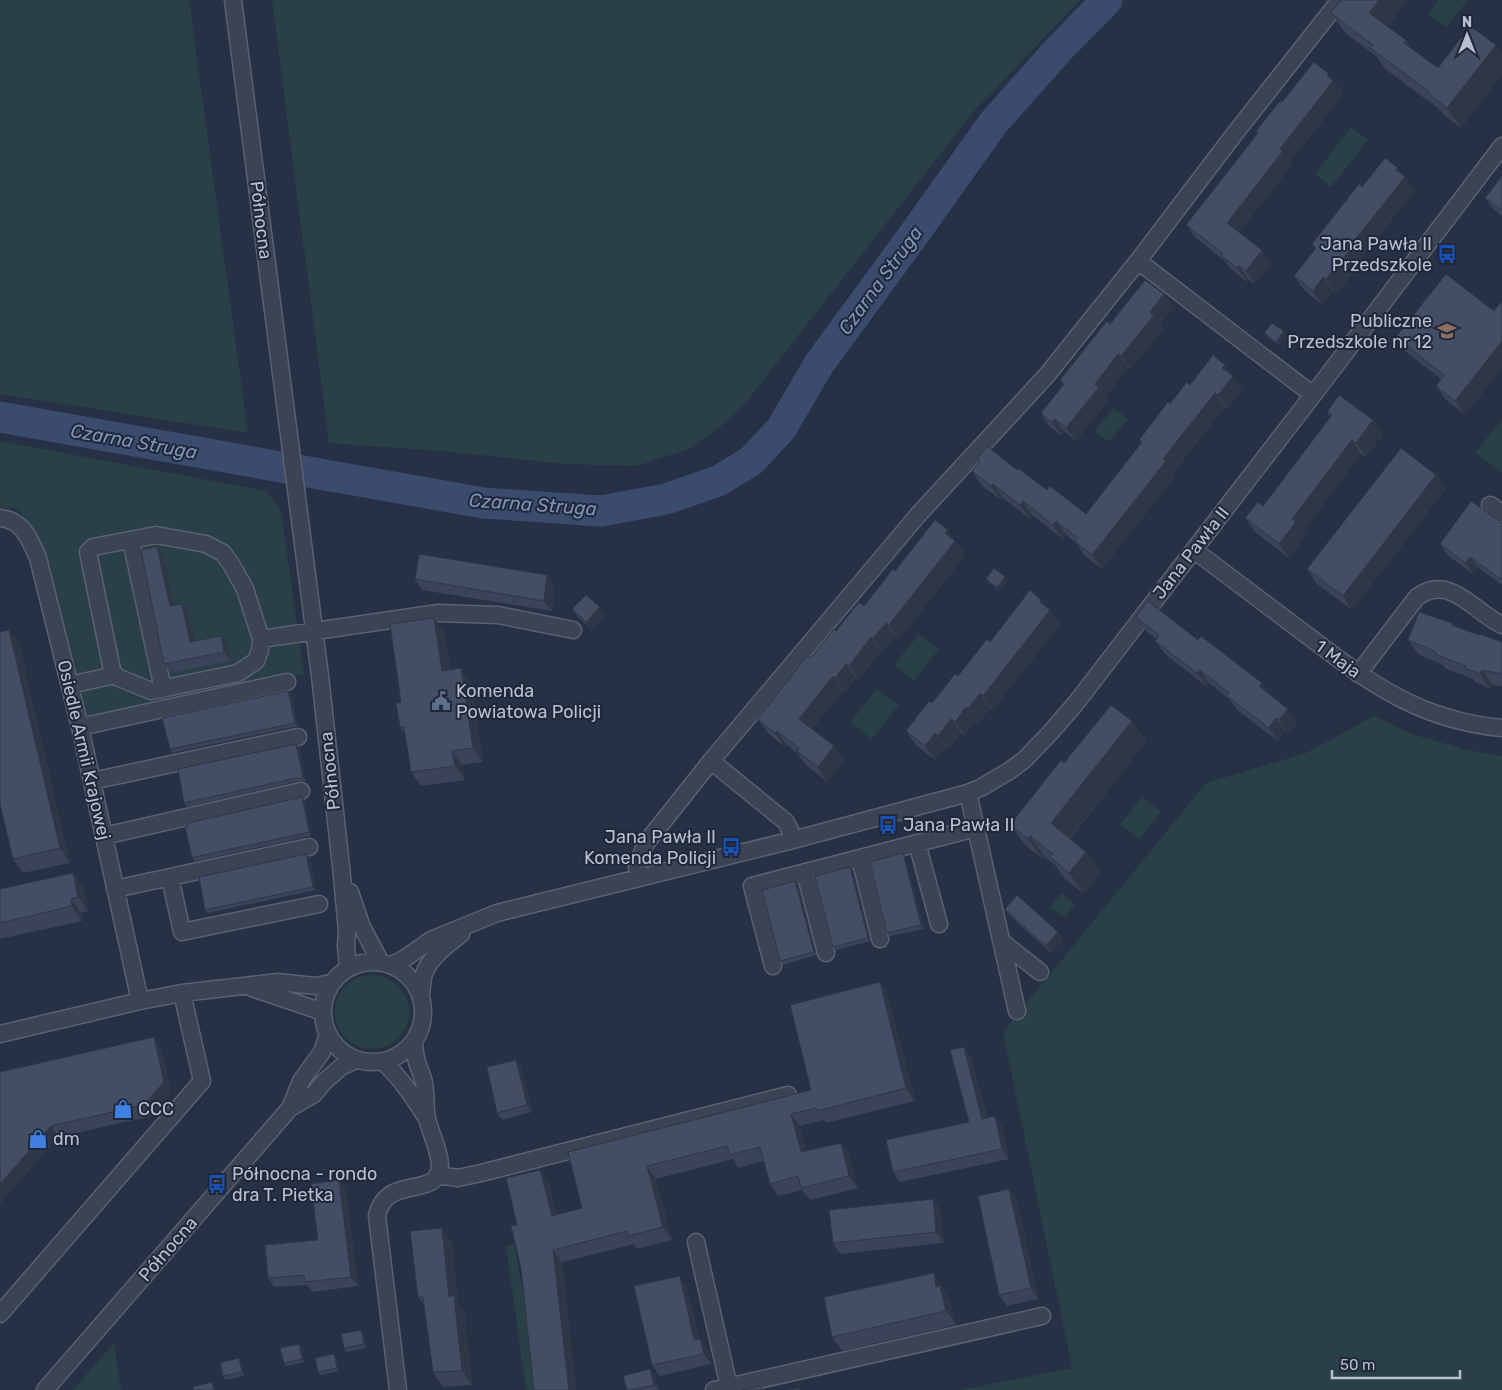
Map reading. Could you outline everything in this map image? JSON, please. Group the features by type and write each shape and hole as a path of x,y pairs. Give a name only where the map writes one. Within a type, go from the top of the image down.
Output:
{"street":[{"name":"Północna","path":"233,0 320,676 341,866"},
{"path":"638,878 637,866 646,843 711,761 918,515 1047,376 1138,262 1340,0"},
{"name":"Jana Pawła II","path":"386,963 404,959 431,940 497,913 793,840 968,793 982,788 1009,771 1024,760 1076,703 1502,146"},
{"path":"1138,262 1313,395"},
{"name":"Osiedle Armii Krajowej","path":"0,518 6,518 20,525 38,558 80,727 140,1001"},
{"path":"156,535 206,544 223,553 232,564 244,589 261,639 256,661 238,673 151,691 117,677 112,670 88,552 93,547 156,535"},
{"path":"131,540 163,688"},
{"name":"1 Maja","path":"1194,550 1358,674 1395,697 1426,710 1462,721 1502,728"},
{"path":"1358,674 1417,597 1428,590 1440,589 1455,593 1502,624"},
{"path":"261,639 438,614 498,615 573,630"},
{"path":"70,684 116,675"},
{"path":"80,727 287,682"},
{"path":"92,781 298,737"},
{"path":"711,761 786,822 793,840"},
{"path":"104,836 301,792"},
{"path":"968,793 1017,1011"},
{"path":"773,966 752,886 976,828"},
{"path":"917,843 938,924"},
{"path":"116,889 309,847"},
{"path":"860,858 880,939"},
{"path":"341,866 362,927 386,963"},
{"path":"341,866 347,931 348,968"},
{"path":"805,872 826,953"},
{"path":"170,877 182,932 318,904"},
{"name":"Jana Pawła II","path":"421,994 423,975 431,962 440,951 474,922"},
{"path":"1001,941 1040,972"},
{"path":"369,961 386,963 409,976 421,994 424,1011 422,1028 414,1043 395,1058 383,1062 356,1060 345,1054 335,1045 328,1034 324,1024 324,1002 331,983 348,968 369,961"},
{"path":"0,1034 182,993 278,982 315,986 331,983"},
{"path":"247,986 323,1012"},
{"path":"0,1314 202,1081 182,993"},
{"path":"290,1108 302,1081 322,1052 328,1034"},
{"path":"398,1390 377,1216 383,1200 391,1193 427,1184 437,1175 440,1167 427,1118 424,1083 417,1063 414,1043"},
{"path":"290,1108 314,1094 341,1067 356,1060"},
{"path":"383,1062 400,1078 427,1118"},
{"path":"437,1175 458,1178 481,1173 788,1095"},
{"name":"Północna","path":"45,1390 290,1108"},
{"path":"696,1242 722,1388 1042,1316"}],"green space":[{"path":"0,0 189,0 248,433 0,394"},
{"path":"272,0 1080,0 975,110 747,401 720,427 689,449 636,466 564,464 452,452 329,443"},
{"path":"1438,0 1468,0 1446,28 1428,14"},
{"path":"1351,127 1368,140 1331,187 1315,174"},
{"path":"1113,408 1128,419 1109,442 1095,431"},
{"path":"1502,420 1502,473 1475,452"},
{"path":"0,441 266,491 281,510 304,674 87,717 48,558 18,508 0,508"},
{"path":"919,634 939,649 914,681 894,665"},
{"path":"877,689 899,705 872,739 850,722"},
{"path":"1374,716 1415,735 1468,750 1502,756 1502,1390 960,1390 1072,1368 1003,1032 1206,783 1306,753"},
{"path":"1142,797 1161,812 1139,839 1120,824"},
{"path":"1061,893 1075,904 1065,918 1050,907"},
{"path":"372,975 393,981 403,991 409,1012 403,1033 393,1043 372,1049 351,1043 341,1033 335,1012 341,991 351,981"},
{"path":"514,1244 542,1390 526,1390 506,1246"},
{"path":"114,1343 121,1390 73,1390"}],"building":[{"path":"1341,0 1379,0 1369,13 1406,40 1404,43 1438,68 1470,26 1496,45 1447,108 1429,94 1430,92 1370,48 1373,45 1331,13"},
{"path":"1314,62 1329,74 1327,76 1333,81 1280,149 1283,151 1227,223 1262,250 1246,271 1239,266 1237,268 1221,255 1223,253 1186,225 1258,133 1256,131"},
{"path":"1385,158 1398,168 1396,170 1405,177 1350,246 1352,248 1326,279 1323,277 1313,291 1294,276 1316,248 1312,244 1359,184 1362,187"},
{"path":"1502,176 1502,211 1485,198"},
{"path":"1446,274 1494,311 1502,301 1502,341 1455,401 1436,386 1444,375 1396,337"},
{"path":"1145,280 1164,294 1150,312 1154,315 1121,356 1118,354 1095,384 1099,387 1066,428 1055,419 1052,422 1041,413 1064,384 1060,380 1107,321 1110,324"},
{"path":"1272,323 1284,331 1276,342 1264,333"},
{"path":"1213,355 1225,365 1222,368 1233,376 1218,395 1215,393 1163,459 1166,461 1092,555 1075,542 1078,538 1056,521 1053,525 1023,501 1020,505 993,484 991,486 972,471 980,461 977,459 987,446 1017,470 1018,468 1047,490 1050,486 1086,514 1142,442 1139,440 1168,402 1170,404 1187,382 1190,385"},
{"path":"1339,395 1373,420 1356,443 1352,440 1292,519 1296,522 1279,544 1245,518 1258,502 1263,506 1332,415 1327,412"},
{"path":"1401,448 1436,475 1343,596 1307,569"},
{"path":"1471,501 1502,523 1502,580 1470,557 1465,563 1440,544"},
{"path":"935,520 948,530 945,533 955,541 889,625 886,623 873,638 871,637 849,666 846,664 835,678 833,676 799,719 834,746 818,767 797,751 799,748 777,731 775,733 758,719 807,656 811,658 859,602 864,606 893,569 895,571"},
{"path":"157,547 170,606 182,604 190,642 221,636 224,652 164,664 141,550"},
{"path":"419,554 547,575 544,601 415,579"},
{"path":"994,568 1005,577 997,587 986,579"},
{"path":"1030,590 1050,610 983,696 980,693 955,722 951,719 938,736 935,733 925,746 906,731 929,701 932,703 955,674 958,676 987,639 990,642"},
{"path":"586,595 600,607 586,622 572,609"},
{"path":"1148,601 1198,640 1201,636 1262,683 1259,686 1288,709 1279,720 1276,718 1269,728 1227,696 1229,693 1200,670 1197,673 1155,641 1159,635 1136,617"},
{"path":"1419,612 1502,642 1502,674 1482,670 1480,674 1408,640"},
{"name":"Komenda Powiatowa Policji","path":"434,618 442,671 461,668 473,748 452,751 455,766 411,772 404,727 400,727 396,703 401,702 390,624"},
{"path":"9,630 60,848 13,859 0,804 0,632"},
{"path":"288,691 295,723 170,749 162,718"},
{"path":"1111,705 1132,721 1051,823 1086,852 1069,873 1050,857 1053,854 1030,836 1028,839 1010,825 1061,760 1064,763"},
{"path":"296,744 303,778 184,803 178,769"},
{"path":"302,797 309,832 192,857 185,827 188,826 188,823"},
{"path":"903,853 921,925 887,933 870,862"},
{"path":"306,854 313,887 205,910 199,877"},
{"path":"850,867 868,938 833,947 815,876"},
{"path":"73,873 78,897 71,899 72,906 0,923 0,889"},
{"path":"795,881 814,952 780,961 762,890"},
{"path":"1017,895 1058,932 1046,946 1005,909"},
{"path":"880,982 906,1088 817,1111 816,1108 791,1114 801,1152 841,1143 849,1176 801,1188 798,1176 770,1184 760,1147 730,1155 727,1146 647,1166 663,1227 628,1236 627,1231 553,1250 569,1390 534,1390 521,1268 511,1226 517,1225 506,1178 540,1170 552,1216 582,1208 568,1152 811,1090 790,1005"},
{"path":"154,1037 164,1082 144,1105 51,1126 0,1184 0,1072"},
{"path":"964,1047 982,1119 995,1116 1002,1149 893,1172 886,1140 969,1122 950,1050"},
{"path":"516,1060 527,1105 497,1113 487,1067"},
{"path":"339,1180 351,1277 305,1282 304,1275 268,1278 265,1245 318,1240 311,1184"},
{"path":"1009,1189 1031,1288 999,1295 978,1196"},
{"path":"933,1199 936,1232 833,1243 829,1210"},
{"path":"442,1228 449,1297 454,1295 462,1371 433,1372 423,1297 418,1297 410,1231"},
{"path":"934,1273 936,1287 940,1286 946,1311 832,1337 824,1297"},
{"path":"680,1276 694,1340 700,1339 704,1354 652,1365 634,1286"},
{"path":"361,1330 364,1344 344,1348 341,1334"},
{"path":"299,1344 302,1359 284,1363 280,1348"},
{"path":"334,1354 337,1368 318,1372 315,1358"},
{"path":"239,1358 242,1372 223,1376 220,1363"},
{"path":"650,1369 654,1385 627,1390 623,1376"},
{"path":"212,1382 214,1390 194,1390 193,1387"},
{"path":"760,1386 761,1390 742,1390"}],"waterway":[{"name":"Czarna Struga","path":"0,417 483,503 601,511 666,499 718,481 751,461 781,429 819,364 994,122 1060,48 1107,0"}],"place":[{"name":"Jana Pawła II Przedszkole","path":"1447,254"},
{"name":"Publiczne Przedszkole nr 12","path":"1447,331"},
{"name":"Komenda Powiatowa Policji","path":"441,701"},
{"name":"Jana Pawła II","path":"888,825"},
{"name":"Jana Pawła II Komenda Policji","path":"731,847"},
{"name":"CCC","path":"123,1109"},
{"name":"dm","path":"38,1139"},
{"name":"Północna - rondo dra T. Pietka","path":"217,1184"}]}
